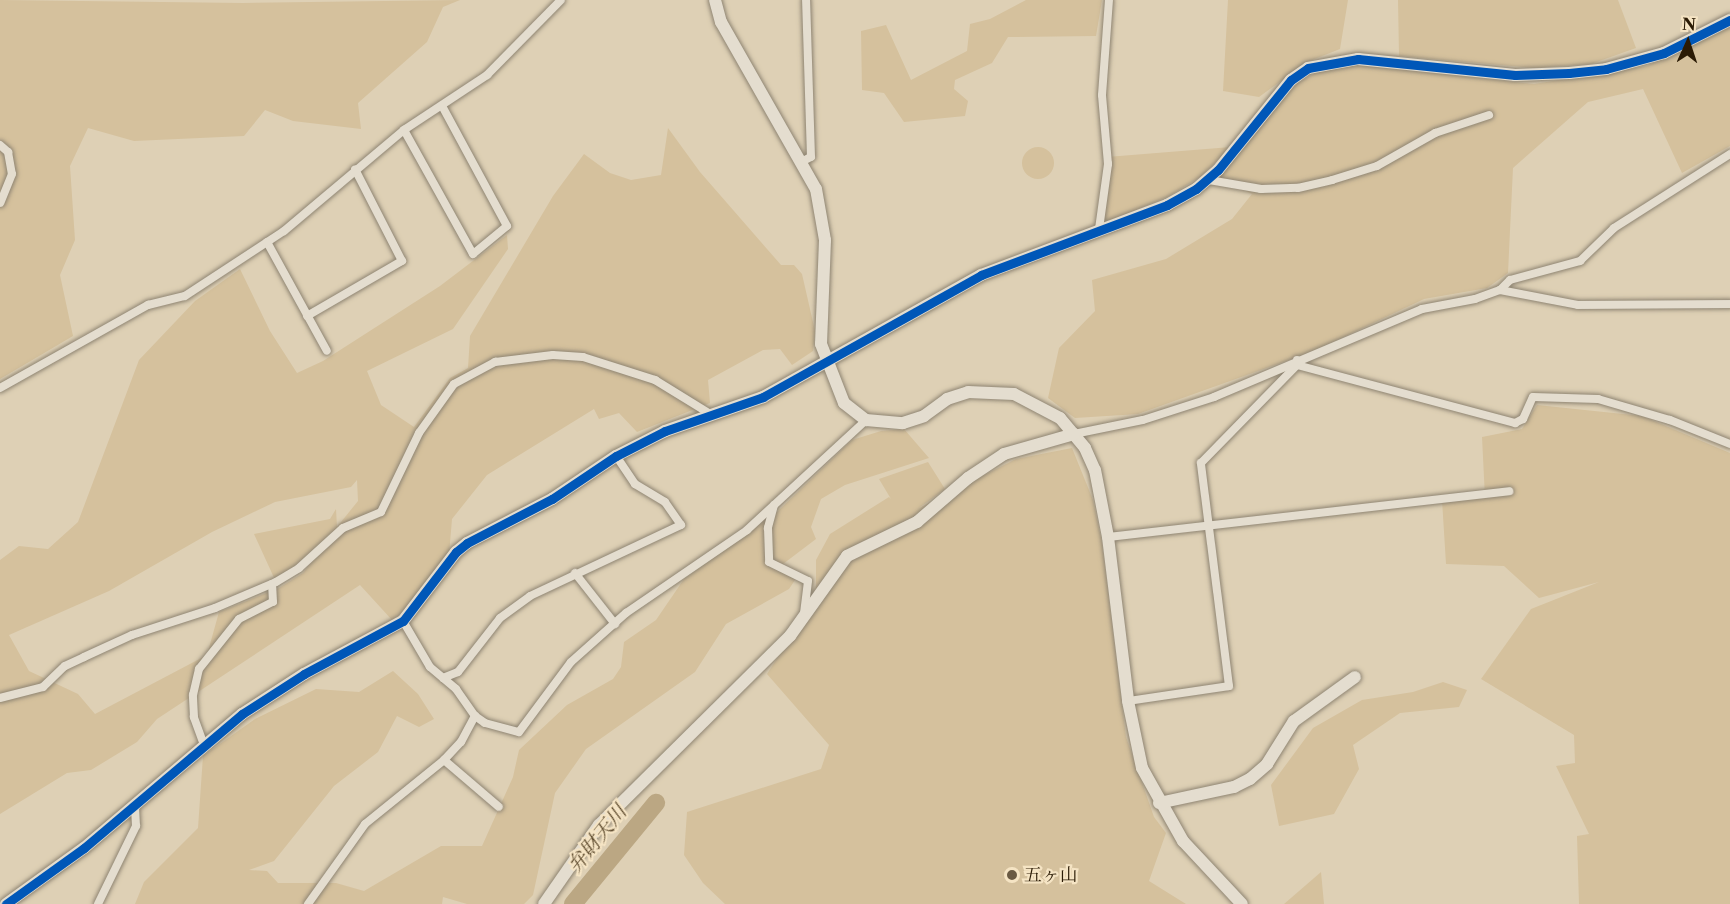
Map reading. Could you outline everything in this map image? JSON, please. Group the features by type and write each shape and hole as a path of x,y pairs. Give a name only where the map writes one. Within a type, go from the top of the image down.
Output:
{"street":[{"path":"0,388 148,305 185,296 267,242 404,130 487,75 561,0"},
{"path":"803,161 811,157 806,0"},
{"path":"1099,229 1108,164 1102,95 1109,0"},
{"path":"714,3 803,161 816,189 824,220 821,334 826,364 844,403 866,420 903,423 924,416 947,399 988,391 1032,400 1060,418 1074,434 1095,470 1108,537 1128,701 1142,768 1159,803 1183,841 1242,904"},
{"path":"6,904 84,848 242,714 304,674 403,621 462,548 552,499 616,456 665,430 763,397 826,364 981,275 1167,205 1209,180 1291,80 1325,62 1358,58 1515,75 1569,73 1605,69 1664,53 1730,20"},
{"path":"404,130 473,254 507,226 442,106"},
{"path":"1209,180 1261,189 1321,183 1377,166 1435,133 1489,115"},
{"path":"0,145 8,152 12,174 0,203"},
{"path":"544,904 599,825 790,636 847,556 917,522 968,478 1004,454 1074,434 1143,420 1204,400 1422,309 1475,299 1500,290 1510,280 1580,261 1614,228 1730,154"},
{"path":"308,316 402,261 355,169"},
{"path":"267,242 327,351"},
{"path":"1500,290 1578,305 1730,304"},
{"path":"0,698 44,687 65,666 132,635 272,584 299,568 343,528 381,512 419,433 454,384 495,362 553,355 583,357 655,380 712,415"},
{"path":"1297,363 1515,423 1523,419 1533,397 1598,399 1670,420 1730,444"},
{"path":"1128,701 1229,686 1201,463 1297,363"},
{"path":"403,621 430,667 443,678 475,716 485,723 519,732 571,662 615,624 747,530 866,420"},
{"path":"443,678 458,672 500,618 530,596 681,525 665,502 635,484 616,456"},
{"path":"1108,537 1209,523 1509,491"},
{"path":"774,504 768,528 769,562 808,581 803,617"},
{"path":"575,573 615,624"},
{"path":"204,745 194,717 193,695 199,669 239,619 273,602 272,584"},
{"path":"1159,803 1234,787 1250,779 1267,764 1294,721 1355,677"},
{"path":"308,904 365,824 444,760 461,742 475,716"},
{"path":"444,760 499,807"},
{"path":"98,904 136,826 135,804"}],"shaded area":[{"path":"0,0 243,3 460,0 443,7 427,42 358,103 361,129 293,121 265,110 244,136 134,141 88,128 70,166 75,240 60,275 73,336 0,379"},
{"path":"1026,0 1102,0 1096,36 1008,37 992,63 955,80 954,89 968,101 965,116 904,122 884,93 862,90 861,31 886,25 911,80 967,51 970,24 990,19"},
{"path":"1228,0 1348,0 1340,49 1307,62 1259,97 1223,91"},
{"path":"1398,0 1618,0 1636,48 1591,64 1533,68 1399,56"},
{"path":"1730,26 1730,146 1682,173 1643,89 1588,102 1513,168 1508,273 1487,288 1424,299 1314,351 1138,414 1075,418 1048,398 1059,348 1095,311 1092,280 1166,259 1232,219 1252,194 1218,179 1296,84 1321,70 1357,65 1534,84 1647,66"},
{"path":"668,128 700,172 781,265 794,265 802,274 815,331 813,351 792,365 780,349 763,350 708,380 710,403 637,432 619,413 599,419 594,409 487,475 452,519 449,555 414,604 392,620 360,585 157,719 137,742 91,770 67,773 0,814 0,560 19,546 48,549 78,522 139,360 195,301 240,269 270,331 297,373 323,361 440,286 507,235 508,249 453,329 367,371 381,405 414,427 450,378 468,368 470,336 553,196 584,154 610,173 631,180 661,175","holes":["357,480 358,501 337,527 336,509 330,519 254,534 276,582 321,549 303,573 279,588 219,612 207,655 95,714 78,694 29,671 9,635 109,591 212,532 275,502 351,487"]},
{"path":"1038,147 1049,152 1054,163 1049,174 1038,179 1027,174 1022,163 1027,152"},
{"path":"1231,147 1200,177 1169,196 1100,225 1107,157"},
{"path":"1537,405 1642,416 1730,453 1730,904 1579,904 1577,836 1589,834 1556,766 1575,763 1574,735 1481,679 1531,609 1599,582 1539,598 1504,566 1446,564 1442,500 1485,498 1482,437 1522,429"},
{"path":"904,429 929,458 845,485 821,499 811,527 816,539 783,564 795,580 789,589 726,624 695,672 586,749 555,793 533,895 524,904 467,904 443,897 442,904 135,904 144,882 198,828 203,756 255,719 316,689 359,692 393,671 418,694 434,719 419,727 397,716 378,752 334,786 274,861 249,870 267,871 278,883 336,883 364,891 441,846 482,846 513,777 519,750 567,705 613,679 621,667 624,642 656,620 684,579 778,511 852,440 881,431"},
{"path":"1072,448 1093,500 1102,543 1126,737 1154,817 1166,833 1149,881 1186,904 725,904 703,883 684,855 687,812 821,769 829,745 767,674 816,598 816,560 830,534 889,497 891,499 879,479 928,462 945,489 919,508 1016,459"},
{"path":"1443,682 1467,690 1459,707 1400,713 1353,745 1359,769 1334,814 1279,826 1271,785 1313,728 1362,700 1413,692"},
{"path":"1321,872 1324,904 1284,904"}],"waterway":[{"name":"弁財天川","path":"573,904 656,803"}],"cycle path":[{"path":"6,904 84,848 242,714 304,674 403,621 456,552 467,543 552,499 616,456 665,431 763,397 981,275 1167,205 1196,189 1218,170 1291,80 1308,68 1358,59 1515,75 1606,69 1664,53 1730,20"}],"place":[{"name":"五ヶ山","path":"1012,875"}]}
